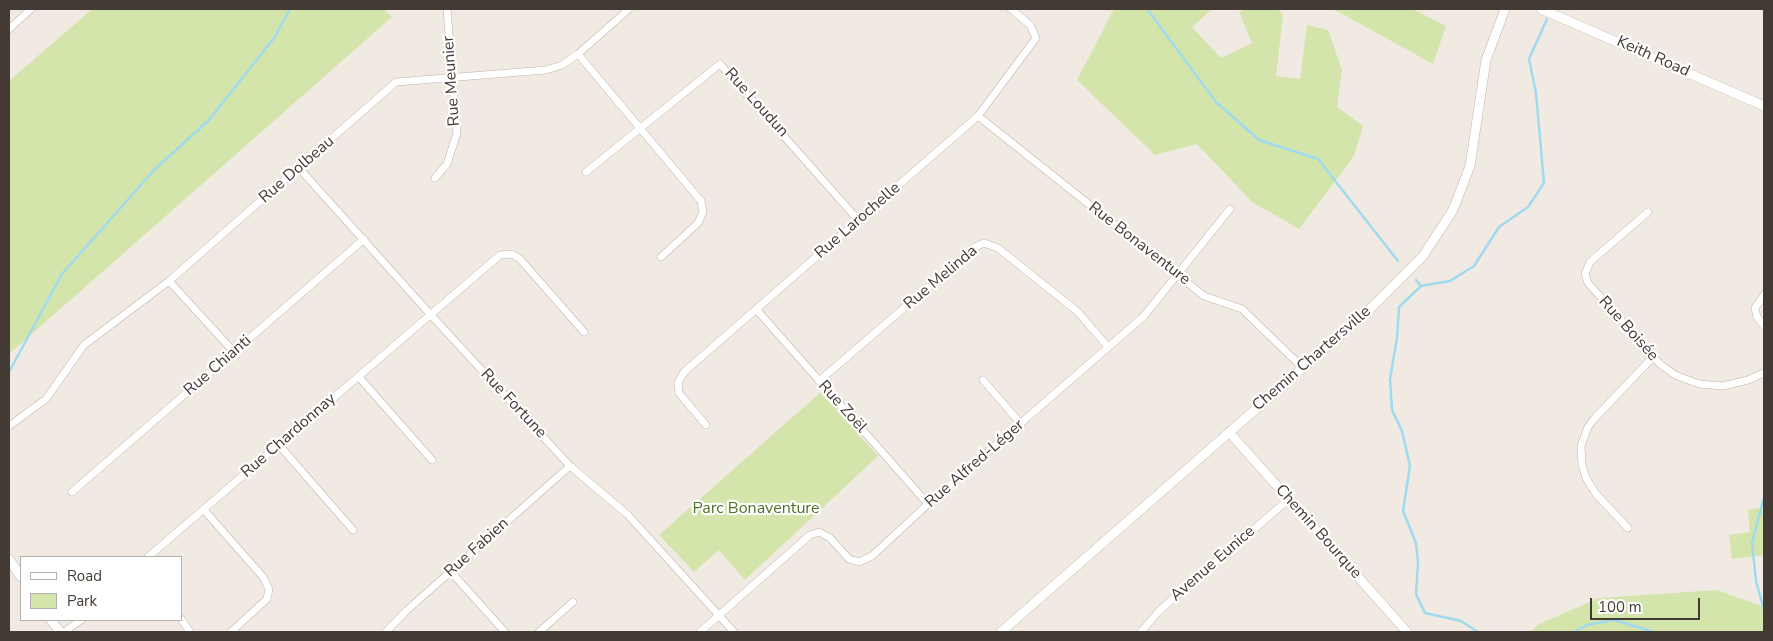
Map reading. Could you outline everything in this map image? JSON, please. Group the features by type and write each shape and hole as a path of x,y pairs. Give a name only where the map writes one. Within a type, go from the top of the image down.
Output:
{"street":[{"path":"9,29 31,9"},
{"name":"Rue Meunier","path":"435,178 447,164 457,133 447,9"},
{"name":"Rue Dolbeau","path":"9,426 46,399 84,345 169,281 396,82 546,70 562,65 578,54 629,9"},
{"name":"Rue Larochelle","path":"706,425 679,393 678,383 684,372 978,116 1036,38 1030,26 1011,9"},
{"name":"Chemin Chartersville","path":"1001,632 1368,311 1404,276 1430,246 1447,220 1470,166 1486,60 1505,9"},
{"name":"Keith Road","path":"1541,9 1764,106"},
{"path":"578,54 697,196 702,206 698,223 661,256"},
{"name":"Rue Loudun","path":"640,128 720,64 858,220"},
{"name":"Rue Bonaventure","path":"978,116 1204,296 1242,309 1302,367"},
{"path":"586,172 640,128"},
{"name":"Rue Fortune","path":"299,168 570,466 628,514 734,632"},
{"name":"Rue Alfred-Léger","path":"700,632 810,535 820,532 830,538 849,559 859,562 872,556 928,504 1152,308 1230,209"},
{"name":"Rue Boisée","path":"1648,212 1590,262 1585,274 1590,286 1653,357 1669,371 1699,384 1732,384 1764,373"},
{"name":"Rue Chianti","path":"72,492 364,239"},
{"name":"Rue Melinda","path":"819,381 974,247 984,244 998,248 1078,312 1108,347"},
{"name":"Rue Chardonnay","path":"149,556 496,257 508,253 520,259 584,332"},
{"path":"169,281 234,352"},
{"path":"1764,295 1756,308 1757,317 1764,326"},
{"name":"Rue Zoël","path":"756,309 928,504"},
{"path":"1628,528 1590,486 1583,472 1581,446 1588,428 1594,419 1653,357"},
{"path":"358,376 432,460"},
{"path":"983,380 1021,424"},
{"name":"Chemin Bourque","path":"1229,432 1407,632"},
{"path":"279,445 353,530"},
{"name":"Rue Fabien","path":"386,632 406,611 570,466"},
{"name":"Avenue Eunice","path":"1141,632 1159,611 1288,499"},
{"path":"204,510 263,577 269,589 267,599 231,632"},
{"path":"9,558 20,575"},
{"path":"451,572 505,632"},
{"path":"539,632 573,602"},
{"path":"182,620 190,632"},
{"path":"52,621 60,632"},
{"path":"64,632 80,621"}],"green space":[{"path":"92,9 384,9 392,17 9,354 9,81"},
{"path":"1114,9 1212,9 1192,27 1221,58 1252,43 1239,12 1245,9 1279,9 1283,16 1276,76 1300,79 1307,25 1328,30 1342,70 1337,107 1363,126 1354,156 1299,229 1252,202 1197,144 1155,155 1077,80"},
{"path":"1333,9 1413,9 1446,26 1433,64"},
{"name":"Parc Bonaventure","path":"821,392 878,456 745,580 719,550 694,572 659,535"},
{"path":"1764,509 1764,555 1732,559 1729,535 1750,532 1748,510"},
{"path":"1717,590 1764,607 1764,632 1530,632 1539,624 1599,598"}],"waterway":[{"path":"9,372 62,274 155,169 209,120 274,38 290,9"},
{"path":"1147,9 1216,102 1259,140 1318,159 1398,261"},
{"path":"1478,632 1461,621 1425,613 1416,594 1418,563 1416,543 1403,511 1410,466 1402,431 1392,410 1390,379 1397,338 1399,307 1421,286 1450,281 1474,266 1499,227 1528,207 1544,183 1536,93 1529,59 1547,19"},
{"path":"1416,280 1421,286"},
{"path":"1764,497 1752,543 1756,581 1764,610"},
{"path":"1574,632 1587,625 1614,620 1654,632"}]}
